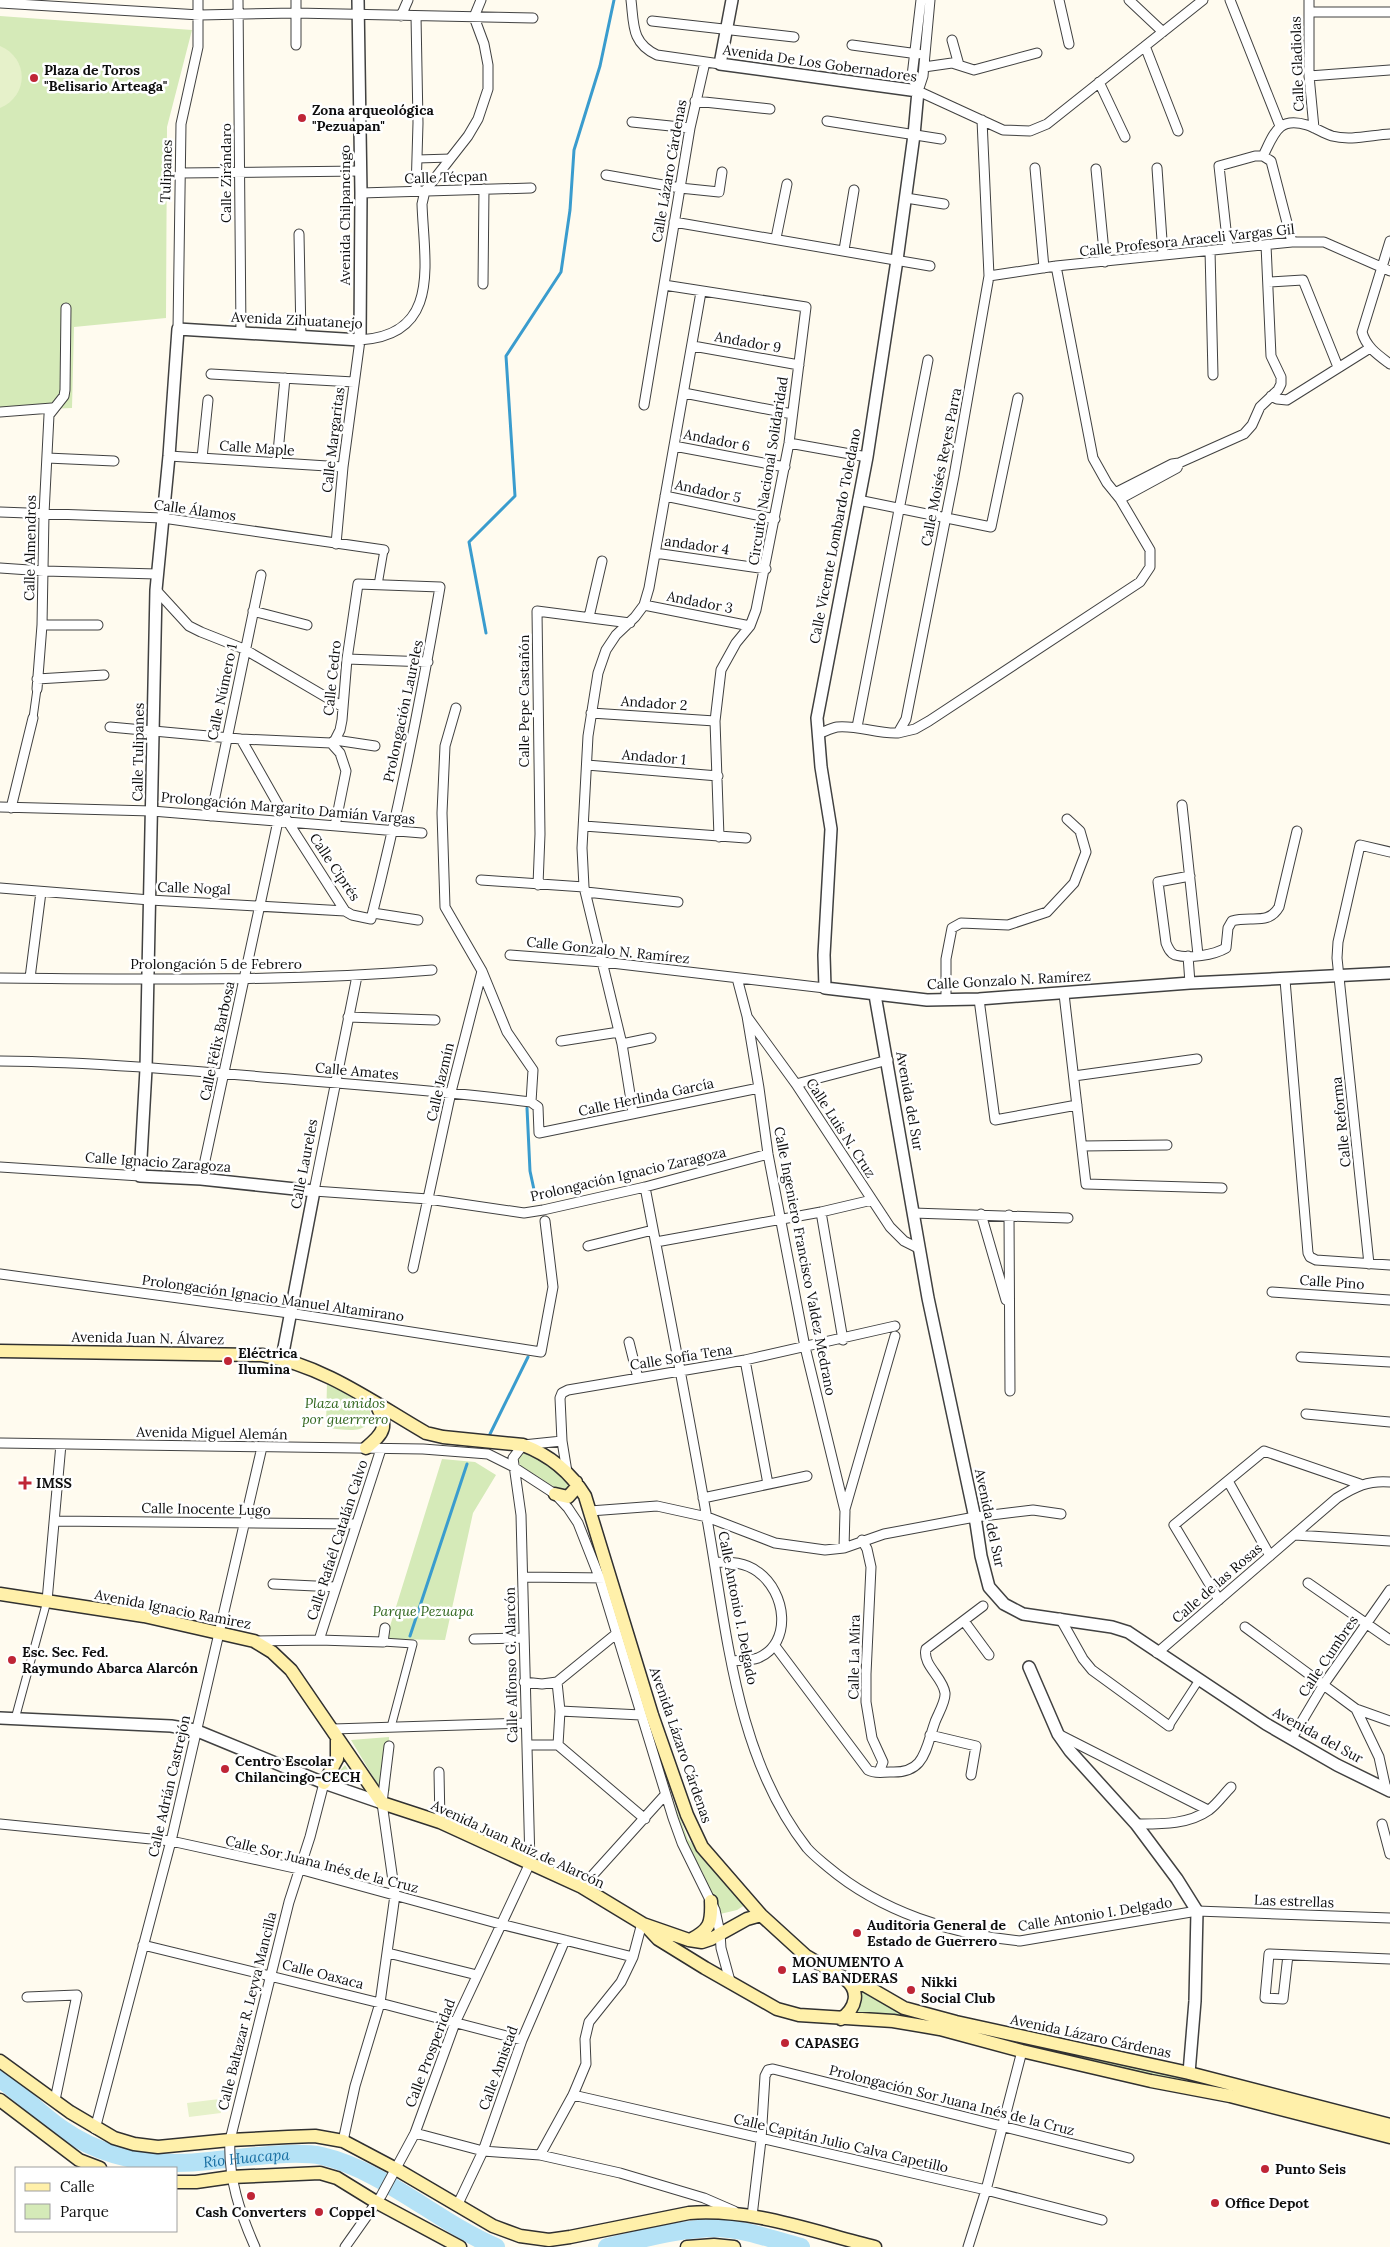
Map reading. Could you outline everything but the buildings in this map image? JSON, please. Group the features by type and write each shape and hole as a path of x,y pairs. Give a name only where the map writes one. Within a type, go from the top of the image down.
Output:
{"main road":[{"name":"Avenida Juan N. Álvarez","path":"0,1351 262,1355 282,1358 326,1374 426,1432"},
{"path":"366,1448 379,1437 384,1427 382,1416 376,1404"},
{"name":"Avenida Lázaro Cárdenas","path":"426,1432 443,1436 523,1445 567,1472 576,1482 590,1511 606,1578 686,1814 702,1847 761,1915 806,1956 842,1977 866,1986 904,2008 956,2022 1189,2073 1390,2125"},
{"path":"555,1494 568,1497 573,1493 576,1482"},
{"name":"Avenida Ignacio Ramirez","path":"0,1594 144,1616 254,1641 272,1652 291,1670 382,1803"},
{"path":"324,1783 337,1759 334,1732"},
{"name":"Avenida Juan Ruiz de Alarcón","path":"382,1803 440,1822 530,1863 582,1887 643,1923"},
{"path":"689,1940 702,1934 708,1926 712,1917 711,1901"},
{"path":"643,1923 689,1940 702,1942 747,1919 761,1915"},
{"name":"Avenida Lázaro Cárdenas","path":"643,1923 658,1938 705,1968 777,2009 799,2015 893,2021 918,2025 1150,2081 1230,2096 1390,2137"},
{"path":"841,2019 853,2007 855,1998 855,1990 852,1984 842,1977"},
{"path":"0,2061 95,2129 114,2138 158,2148 315,2136 343,2141 506,2232 549,2240 689,2213 710,2211 739,2213 875,2247"},
{"path":"0,2100 79,2160 97,2167"},
{"path":"178,2182 196,2182 231,2173 320,2173 338,2178 378,2199 460,2247"},
{"path":"687,2247 714,2245 734,2247"}],"street":[{"name":"Tulipanes","path":"178,329 182,124 198,47 200,15 198,0"},
{"name":"Calle Zirándaro","path":"238,0 240,13 241,333"},
{"path":"296,0 296,45"},
{"name":"Avenida Chilpancingo","path":"358,0 361,171 360,340"},
{"path":"401,16 408,0"},
{"path":"421,191 468,136 478,119 488,88 486,58 474,17 481,0"},
{"name":"Avenida De Los Gobernadores","path":"631,0 637,38 642,46 657,55 918,91 1003,130 1030,131 1047,124 1203,0"},
{"path":"720,64 732,0"},
{"name":"Calle Vicente Lombardo Toledano","path":"918,91 912,76 922,0"},
{"name":"Calle Vicente Lombardo Toledano","path":"825,988 831,829 817,718 824,671 867,457 906,198 918,91 923,76 930,0"},
{"path":"1059,0 1069,44"},
{"path":"1129,0 1163,32"},
{"path":"1230,0 1280,126"},
{"name":"Calle Gladiolas","path":"1309,0 1309,76 1314,128"},
{"path":"0,3 84,4 200,15 295,13 533,18"},
{"path":"1309,12 1390,12"},
{"name":"Avenida Zihuatanejo","path":"178,329 360,340 380,339 402,329 414,314 424,290 422,204 417,159 416,16"},
{"path":"652,21 794,37"},
{"path":"952,40 960,64"},
{"path":"852,45 925,55"},
{"path":"1145,46 1178,131"},
{"path":"924,67 952,63 974,70 1037,53"},
{"name":"Calle Lázaro Cárdenas","path":"644,405 690,128 705,62"},
{"path":"1309,76 1390,70"},
{"path":"1099,82 1125,137"},
{"path":"695,101 770,109"},
{"name":"Calle Moisés Reyes Parra","path":"898,733 906,720 946,516 989,276 982,120"},
{"path":"632,122 690,128"},
{"path":"827,122 940,139"},
{"path":"1263,156 1280,126 1285,123 1297,123 1332,136 1344,138 1390,134"},
{"path":"1228,248 1219,166 1255,156 1263,156 1271,161 1292,242"},
{"path":"417,159 451,158"},
{"path":"1035,168 1044,268"},
{"path":"1157,168 1163,255"},
{"path":"1096,169 1105,262"},
{"path":"180,173 361,171"},
{"path":"606,175 680,188 719,192 722,172"},
{"path":"776,238 787,184"},
{"name":"Calle Técpan","path":"361,193 531,188"},
{"path":"483,284 484,190"},
{"path":"844,250 854,190"},
{"path":"906,198 944,204"},
{"path":"674,222 776,238 930,266"},
{"path":"299,234 301,336"},
{"path":"1390,241 1386,269 1362,332 1364,341 1370,348 1390,364"},
{"name":"Calle Profesora Araceli Vargas Gil","path":"989,276 1056,266 1292,242 1324,242 1386,269"},
{"path":"1118,496 1172,464 1179,463 1244,434 1252,425 1260,407 1278,390 1281,384 1281,377 1271,356 1266,245"},
{"path":"1210,250 1213,375"},
{"path":"818,734 835,727 857,727 886,733 898,733 915,729 1140,582 1150,567 1150,550 1118,496 1107,483 1092,458 1056,266"},
{"path":"1268,282 1303,280 1338,367"},
{"name":"Circuito Nacional Solidaridad","path":"664,284 702,292 806,307 789,443 766,569 750,626 736,644 721,670 715,721 719,837"},
{"path":"633,1113 622,1044 585,890 584,826 586,765 591,713 598,673 606,650 616,635 630,623 644,605 702,292"},
{"path":"0,412 52,408 64,396 66,308"},
{"name":"Calle Tulipanes","path":"140,1176 146,1069 156,590 169,456 178,329"},
{"name":"Calle Margaritas","path":"336,544 343,467 360,340"},
{"name":"Andador 9","path":"692,346 799,365"},
{"path":"1271,396 1287,400 1370,348"},
{"path":"857,727 928,360"},
{"path":"211,374 354,382"},
{"path":"277,463 285,378"},
{"path":"684,394 792,414"},
{"path":"858,500 946,516 991,527 1018,398"},
{"path":"202,458 208,400"},
{"name":"Calle Almendros","path":"36,689 42,625 44,514 49,415 52,408"},
{"path":"789,443 867,457"},
{"name":"Andador 6","path":"674,446 785,467"},
{"name":"Calle Maple","path":"169,456 343,467"},
{"path":"47,458 114,461"},
{"name":"Andador 5","path":"665,496 775,519"},
{"name":"Calle Álamos","path":"0,512 163,518 384,550"},
{"path":"378,585 384,550"},
{"name":"andador 4","path":"655,553 766,569"},
{"path":"589,618 602,561"},
{"path":"0,568 157,574"},
{"name":"Calle Número 1","path":"211,816 244,649 261,575"},
{"name":"Prolongación Laureles","path":"358,584 440,588 428,662 372,916"},
{"name":"Calle Cedro","path":"333,741 340,730 347,659 358,584"},
{"path":"156,590 190,626 244,649 343,707"},
{"name":"Andador 3","path":"644,605 750,626"},
{"name":"Calle Pepe Castañón","path":"538,885 540,834 537,611 630,623"},
{"path":"253,612 307,625"},
{"path":"42,625 98,626"},
{"path":"347,659 428,662"},
{"path":"37,679 104,675"},
{"path":"11,808 33,718 36,689"},
{"path":"456,708 445,746 442,813 445,907 482,971 507,1032 533,1070 531,1102"},
{"name":"Andador 2","path":"591,713 715,721"},
{"path":"110,727 226,738 333,741 375,746"},
{"name":"Calle Ciprés","path":"241,739 288,822 345,911 352,915 418,920"},
{"path":"333,741 340,753 346,771 335,826"},
{"name":"Andador 1","path":"586,765 718,776"},
{"path":"1182,805 1198,955"},
{"name":"Prolongación Margarito Damián Vargas","path":"0,807 152,811 422,833"},
{"path":"946,1000 945,977 952,928 961,923 1008,925 1047,912 1074,883 1086,852 1080,831 1067,819"},
{"name":"Calle Félix Barbosa","path":"201,1179 278,821"},
{"path":"584,826 746,838"},
{"path":"1190,876 1158,882 1168,950 1174,955 1188,956 1218,953 1226,948 1228,928 1232,921 1239,919 1266,919 1274,916 1279,907 1297,831"},
{"name":"Calle Reforma","path":"1368,1264 1337,958 1338,942 1360,846 1390,852"},
{"path":"481,880 585,890 678,902"},
{"name":"Calle Nogal","path":"0,888 150,900 345,911"},
{"path":"30,978 41,892"},
{"name":"Calle Gonzalo N. Ramírez","path":"510,955 603,962 927,1000 1064,994 1190,983 1285,980 1390,972"},
{"path":"1188,956 1190,983"},
{"name":"Prolongación 5 de Febrero","path":"0,978 357,976 432,970"},
{"name":"Calle Jazmín","path":"413,1268 451,1092 482,971"},
{"name":"Calle Laureles","path":"282,1358 289,1313 357,976"},
{"name":"Calle Ingeniero Francisco Valdez Medrano","path":"737,978 747,1016 760,1088 768,1154 805,1347 844,1511 844,1548"},
{"path":"1285,980 1310,1257 1316,1260 1390,1265"},
{"path":"1064,994 1086,1184 1222,1188"},
{"name":"Avenida del Sur","path":"875,995 888,1060 918,1248 989,1587 1004,1604 1023,1614 1060,1618 1112,1627 1128,1632 1157,1653 1292,1738 1337,1765 1388,1790"},
{"path":"978,999 995,1120 1077,1106"},
{"name":"Calle Luis N. Cruz","path":"747,1016 796,1084 896,1235 918,1248"},
{"path":"348,1017 435,1020"},
{"path":"561,1041 619,1032"},
{"path":"622,1044 651,1038"},
{"path":"796,1084 888,1060"},
{"path":"1074,1076 1197,1060"},
{"name":"Calle Amates","path":"0,1061 63,1062 224,1074 451,1092 531,1102"},
{"name":"Calle Herlinda García","path":"531,1102 538,1107 539,1133 760,1088"},
{"path":"1082,1146 1167,1144"},
{"name":"Prolongación Ignacio Zaragoza","path":"314,1191 428,1199 524,1213 645,1186 768,1154"},
{"name":"Calle Ignacio Zaragoza","path":"0,1167 201,1179 314,1191"},
{"name":"Calle Antonio I. Delgado","path":"645,1186 707,1517 731,1661 762,1771 783,1811 809,1850 846,1881 899,1909 954,1930 995,1939 1020,1942 1197,1911"},
{"path":"656,1242 780,1217 821,1212 872,1200"},
{"path":"821,1212 844,1340"},
{"path":"913,1213 1068,1218"},
{"path":"981,1214 1009,1311"},
{"path":"1009,1215 1010,1392"},
{"name":"Prolongación Ignacio Manuel Altamirano","path":"0,1274 289,1313 542,1352 553,1287 545,1221"},
{"path":"588,1246 654,1230"},
{"name":"Calle Pino","path":"1272,1292 1390,1300"},
{"name":"Calle Sofía Tena","path":"562,1442 560,1398 562,1393 568,1390 745,1360 844,1340 895,1326"},
{"path":"844,1511 895,1336"},
{"path":"629,1342 638,1378"},
{"path":"1301,1357 1390,1362"},
{"path":"745,1360 768,1484"},
{"path":"1306,1414 1390,1422"},
{"path":"512,1466 513,1458 523,1445 562,1442 567,1472"},
{"name":"Avenida Miguel Alemán","path":"0,1443 423,1449"},
{"path":"15,1719 47,1601 61,1444"},
{"name":"Calle Adrián Castrejón","path":"95,2129 171,1841 262,1447"},
{"name":"Calle Rafaél Catalán Calvo","path":"319,1640 381,1449"},
{"name":"Avenida Lázaro Cárdenas","path":"423,1449 488,1454 512,1466 555,1494 578,1524 606,1578 616,1634 665,1795 682,1843 711,1901 730,1982"},
{"path":"1219,1600 1174,1525 1264,1451 1360,1484 1374,1481 1390,1482"},
{"name":"Calle Alfonso G. Alarcón","path":"512,1466 521,1515 530,1863"},
{"path":"703,1498 807,1476"},
{"path":"1228,1481 1270,1556"},
{"name":"Calle de las Rosas","path":"1157,1653 1337,1498 1360,1484"},
{"path":"590,1511 657,1506 707,1517 775,1543 825,1550 844,1548 862,1540 884,1534 975,1517 1033,1510 1062,1514"},
{"name":"Calle Inocente Lugo","path":"55,1521 356,1524"},
{"path":"1295,1535 1390,1541"},
{"name":"Calle La Mira","path":"862,1540 867,1549 871,1567 866,1702 872,1738 884,1762 879,1772"},
{"path":"715,1562 736,1562 758,1572 774,1587 781,1607 780,1636 775,1646 757,1658 731,1661"},
{"path":"523,1577 606,1578"},
{"path":"1308,1583 1390,1640"},
{"path":"273,1584 336,1587"},
{"name":"Calle Cumbres","path":"1292,1738 1324,1684 1390,1590"},
{"path":"775,1646 868,1770 874,1773 908,1772 917,1767 946,1695 942,1682 926,1659 926,1649 983,1606"},
{"path":"1060,1618 1083,1659 1092,1670 1169,1726 1199,1680"},
{"path":"964,1621 990,1655"},
{"path":"1245,1627 1356,1709 1390,1721"},
{"path":"383,1642 385,1628"},
{"path":"524,1682 542,1684 557,1682 616,1634"},
{"path":"474,1639 523,1638"},
{"path":"254,1641 319,1640 413,1644 391,1727"},
{"path":"1029,1667 1058,1734 1070,1751 1136,1824 1177,1879 1197,1911 1196,2001 1189,2073"},
{"path":"557,1682 560,1711 558,1745"},
{"path":"1356,1709 1379,1757 1388,1790"},
{"path":"560,1711 641,1715"},
{"name":"Avenida Juan Ruiz de Alarcón","path":"0,1718 171,1726 196,1730 324,1783 382,1803"},
{"path":"334,1732 391,1727 526,1722"},
{"path":"1058,1734 1208,1810"},
{"path":"930,1735 976,1746 971,1775"},
{"path":"527,1745 558,1745 645,1819"},
{"path":"343,2141 355,2086 380,2003 395,1895 382,1803 389,1746"},
{"path":"439,1772 440,1822"},
{"name":"Calle Baltazar R. Leyva Mancilla","path":"255,2247 240,2211 231,2173 230,2144 289,1902 324,1783"},
{"path":"1136,1824 1172,1824 1208,1810 1231,1787"},
{"path":"582,1887 665,1795"},
{"name":"Calle Sor Juana Inés de la Cruz","path":"0,1824 171,1841 299,1869 500,1924 633,1957"},
{"path":"1382,1824 1390,1854"},
{"name":"Calle Prosperidad","path":"345,2247 378,2199 414,2133 455,2023 530,1863"},
{"name":"Las estrellas","path":"1197,1911 1390,1918"},
{"path":"540,2155 573,2095 586,2064 585,2039 589,2022 621,1982 633,1957 643,1923"},
{"name":"Calle Amistad","path":"457,2206 482,2151 522,2040 565,1940"},
{"name":"Calle Oaxaca","path":"143,1945 271,1975 522,2040"},
{"path":"388,1953 477,1975"},
{"path":"1288,1955 1283,1999 1265,1998 1269,1954 1390,1959"},
{"path":"27,1997 76,1995 55,2100"},
{"path":"968,2247 986,2190 1022,2051"},
{"name":"Prolongación Sor Juana Inés de la Cruz","path":"761,2140 765,2076 768,2070 773,2069 1130,2158"},
{"name":"Calle Capitán Julio Calva Capetillo","path":"573,2095 761,2140 986,2190 1102,2220"},
{"path":"414,2133 482,2151 540,2155 620,2173 704,2198 739,2213"},
{"path":"752,2216 761,2140"}],"green space":[{"path":"0,16 192,30 167,127 166,318 74,327 72,408 0,411"},
{"path":"0,46 10,52 16,59 22,77 16,95 10,102 0,108"},
{"name":"Plaza unidos por guerrrero","path":"327,1381 370,1407 370,1417 363,1428 350,1430 326,1428"},
{"path":"524,1453 530,1454 561,1474 569,1485 570,1491 556,1488 521,1466 518,1461 519,1455"},
{"name":"Parque Pezuapa","path":"442,1459 475,1462 496,1475 473,1513 445,1640 386,1639"},
{"path":"389,1737 390,1791 381,1790 351,1740"},
{"path":"345,1765 357,1784 335,1776"},
{"path":"668,1787 688,1839 745,1905 737,1910 720,1914 702,1871 689,1851 673,1811"},
{"path":"859,1990 889,2005 1193,2079 1252,2097 1135,2071 853,2014"},
{"path":"219,2099 221,2113 189,2117 187,2103"}],"waterway":[{"path":"486,633 469,542 515,496 506,356 561,272 570,210 574,150 600,66 614,0"},
{"path":"527,1108 530,1171 536,1199"},
{"path":"490,1434 528,1357"},
{"path":"410,1636 467,1464"},
{"name":"Río Huacapa","path":"0,2079 62,2129 96,2148 132,2159 170,2163 190,2163 282,2154 322,2156 345,2163 367,2173 453,2225 496,2247"},
{"name":"Río Huacapa","path":"607,2247 648,2237 703,2228 728,2229 749,2233 801,2247"}],"place":[{"name":"Plaza de Toros \"Belisario Arteaga\"","path":"34,78"},
{"name":"Zona arqueológica \"Pezuapan\"","path":"302,118"},
{"name":"Eléctrica Ilumina","path":"228,1361"},
{"name":"IMSS","path":"25,1483"},
{"name":"Esc. Sec. Fed. Raymundo Abarca Alarcón","path":"12,1660"},
{"name":"Centro Escolar Chilancingo-CECH","path":"225,1769"},
{"name":"Auditoria General de Estado de Guerrero","path":"857,1933"},
{"name":"MONUMENTO A LAS BANDERAS","path":"782,1970"},
{"name":"Nikki Social Club","path":"911,1990"},
{"name":"CAPASEG","path":"785,2043"},
{"name":"Punto Seis","path":"1265,2169"},
{"name":"Cash Converters","path":"251,2196"},
{"name":"Office Depot","path":"1215,2203"},
{"name":"Coppel","path":"319,2212"}]}
